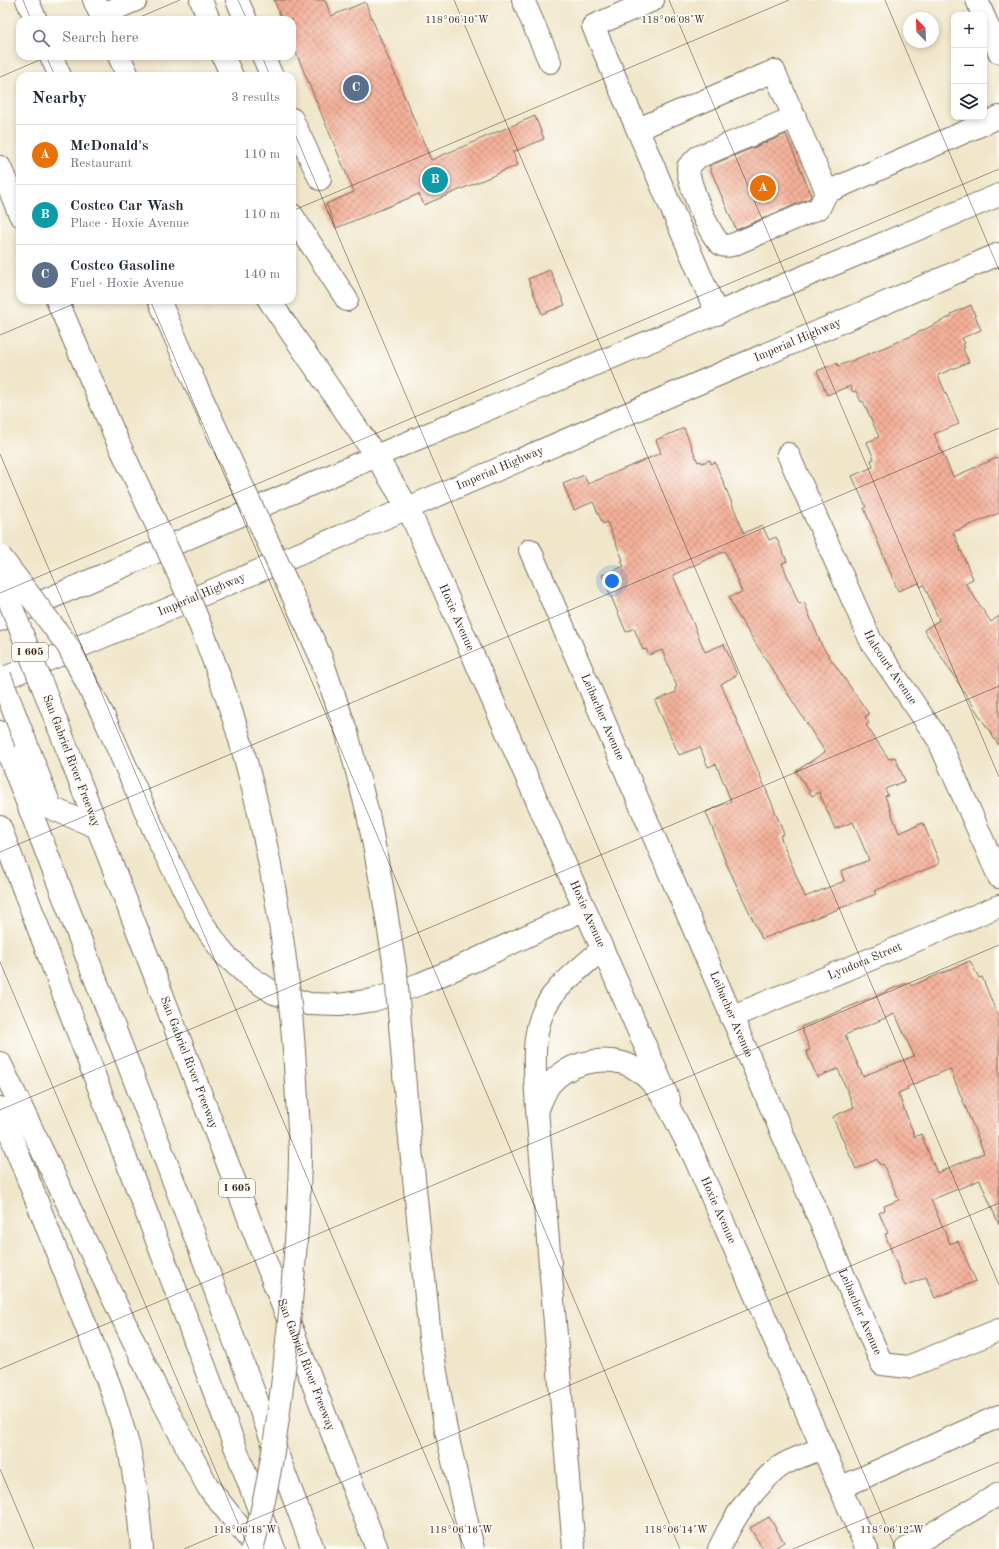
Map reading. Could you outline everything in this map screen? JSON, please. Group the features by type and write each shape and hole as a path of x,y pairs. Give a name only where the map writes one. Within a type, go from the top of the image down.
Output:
{"main road":[{"path":"27,0 34,16"},
{"path":"99,12 136,0"},
{"path":"201,0 207,16"},
{"path":"237,0 244,16"},
{"path":"523,0 550,62"},
{"path":"653,0 593,26 717,314"},
{"path":"977,0 982,12"},
{"path":"987,23 999,52"},
{"path":"53,60 58,72"},
{"path":"121,60 126,72"},
{"path":"226,60 230,72"},
{"path":"265,60 270,72"},
{"path":"638,129 774,71 827,192"},
{"path":"794,117 698,157 688,167 689,180 713,238 723,245 730,246 819,208 827,192 999,117"},
{"path":"296,128 320,179"},
{"path":"0,169 16,205"},
{"path":"0,620 376,456 999,195"},
{"path":"296,221 347,300"},
{"name":"Imperial Highway","path":"0,680 408,508 999,254"},
{"path":"59,304 116,438 166,544 212,653 245,758 276,895 293,1020 300,1154 293,1286 280,1409 258,1527 252,1549"},
{"path":"161,304 195,383 320,655 347,733 368,814 382,887 396,974 406,1099 430,1337 446,1430 472,1549"},
{"name":"Hoxie Avenue","path":"272,304 376,456 408,508 864,1541"},
{"name":"Halcourt Avenue","path":"788,454 871,641 938,739 999,877"},
{"name":"Leibacher Avenue","path":"530,550 882,1364 908,1367 999,1330"},
{"path":"0,556 68,646 104,717 160,844 200,918 224,954 247,975 274,993 309,1004 339,1005 374,1000 420,984 585,910"},
{"name":"San Gabriel River Freeway","path":"0,576 377,1549"},
{"path":"0,676 51,808 97,827"},
{"path":"0,732 196,1240 313,1549"},
{"path":"0,827 274,1549"},
{"name":"Lyndora Street","path":"731,1017 999,906"},
{"path":"574,1549 537,1110 534,1041 542,1012 558,988 602,949"},
{"path":"537,1110 550,1085 567,1070 587,1062 606,1061 624,1063 641,1072 659,1091 694,1156"},
{"path":"0,1063 160,1396 208,1487 257,1549"},
{"path":"0,1108 112,1392 129,1448 136,1488 142,1549"},
{"path":"840,1488 999,1416"},
{"path":"719,1549 730,1525 751,1496 779,1468 823,1448"},
{"path":"906,1549 999,1494"}],"building":[{"path":"274,0 325,0 331,16 365,2 431,160 535,116 544,139 513,152 518,165 424,205 419,194 336,228 326,204 354,192 296,53 296,16 280,16"},
{"path":"786,134 811,195 810,198 736,230 709,166"},
{"path":"550,270 565,305 542,314 528,279"},
{"path":"971,305 981,330 962,338 965,343 963,344 965,348 963,349 969,362 938,375 959,424 934,434 953,477 999,457 999,513 953,532 973,579 965,583 991,622 999,616 999,746 924,630 939,620 924,585 921,587 919,583 898,591 864,508 866,507 852,476 873,467 871,460 874,459 867,442 879,437 863,401 861,402 856,391 853,392 850,386 827,395 817,371 837,363 838,366 849,362 909,337"},
{"path":"684,428 698,462 701,461 702,463 710,460 711,464 715,462 744,533 762,525 769,540 776,537 787,561 782,563 799,604 804,602 822,646 869,714 865,717 869,723 866,725 889,759 895,757 905,781 885,789 888,795 885,796 899,833 923,823 939,861 939,864 874,891 876,894 762,939 726,863 706,812 731,801 716,764 708,767 700,747 679,755 655,701 676,692 675,688 677,687 662,650 649,655 646,649 643,650 634,628 626,632 602,575 624,566 621,561 623,560 607,522 603,524 593,502 574,510 563,484 584,475 588,484 661,453 656,440","holes":["725,551 742,592 729,597 735,611 825,752 796,771 812,796 819,792 835,829 853,822 869,860 841,871 844,881 805,897 780,836 784,834 773,806 721,684 737,675 724,644 705,652 673,575"]},
{"path":"970,961 979,978 982,977 999,1019 999,1225 980,1180 931,1200 950,1244 958,1241 976,1281 935,1298 926,1277 905,1286 885,1234 888,1233 879,1213 885,1210 884,1206 899,1200 883,1164 880,1165 877,1159 856,1169 833,1118 834,1116 854,1107 838,1069 817,1077 806,1051 810,1050 801,1027 909,982 911,986","holes":["895,1014 914,1056 863,1076 845,1035","950,1069 984,1153 937,1173 921,1134 915,1137 898,1093 908,1089 907,1087"]},
{"path":"769,1517 784,1542 773,1549 763,1549 750,1528"}],"place":[{"name":"Costco Gasoline","path":"356,88"},
{"name":"Costco Car Wash","path":"435,180"},
{"name":"McDonald's","path":"763,188"}]}
